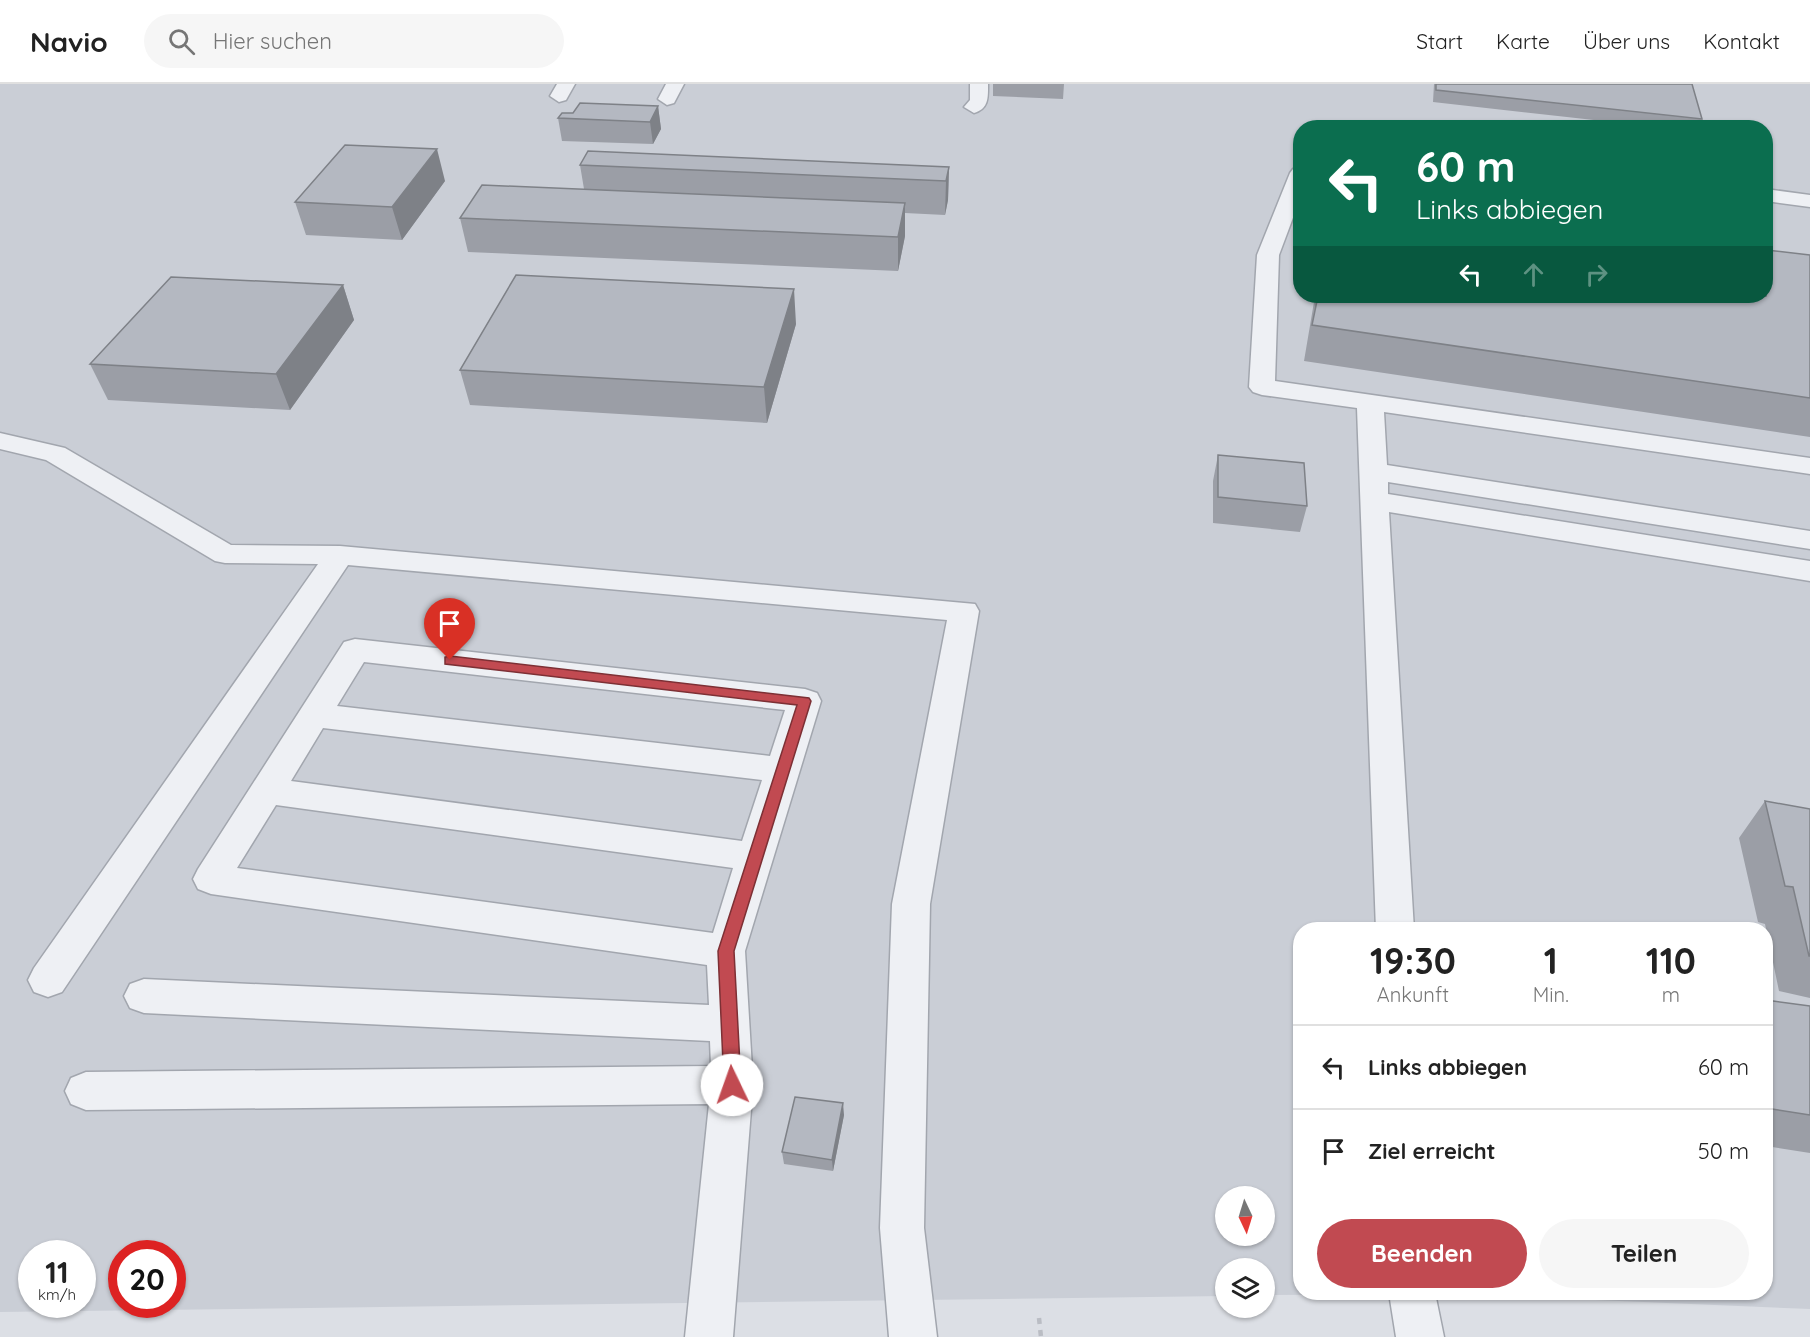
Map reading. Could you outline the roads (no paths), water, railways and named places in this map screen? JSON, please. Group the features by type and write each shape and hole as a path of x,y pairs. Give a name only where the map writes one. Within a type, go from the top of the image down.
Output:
{"lane":[{"path":"974,107 979,101 979,84"},
{"path":"1773,196 1810,201"},
{"path":"1293,208 1268,255 1262,387 1810,466"},
{"path":"1370,402 1395,922"},
{"path":"0,441 55,454 225,554 340,555 964,611 911,904 902,1228 913,1337"},
{"path":"1374,486 1810,540"},
{"path":"1374,486 1810,571"},
{"path":"48,980 340,555"},
{"path":"709,1337 732,1085 726,951 805,701 356,650 211,879 726,951"},
{"path":"315,715 783,770"},
{"path":"268,791 755,857"},
{"path":"144,996 729,1024"},
{"path":"86,1091 732,1085"},
{"path":"1413,1300 1420,1337"}]}
